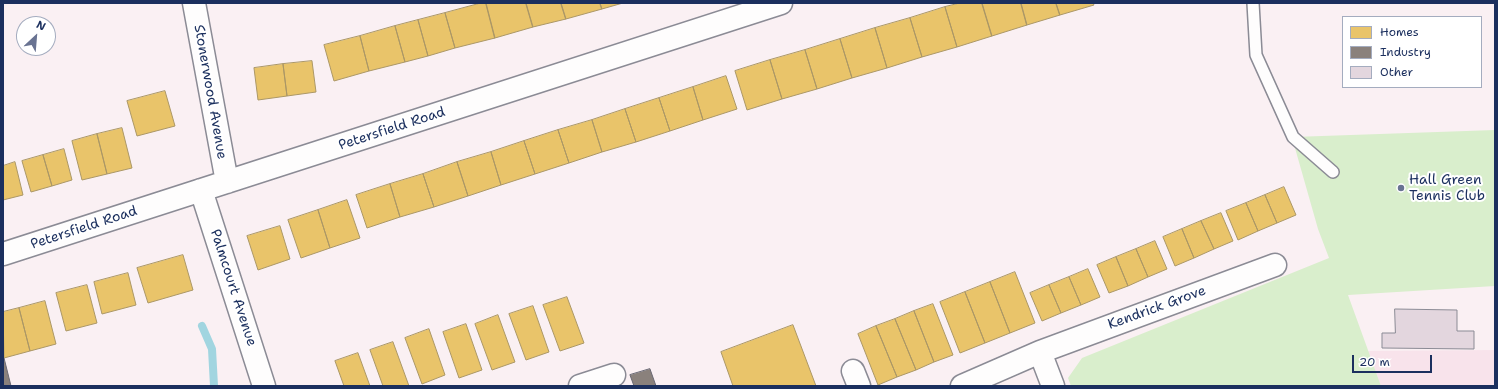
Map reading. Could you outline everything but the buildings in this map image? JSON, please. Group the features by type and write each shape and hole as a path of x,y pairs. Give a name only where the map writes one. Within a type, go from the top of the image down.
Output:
{"street":[{"name":"Stonerwood Avenue","path":"194,3 227,182"},
{"name":"Petersfield Road","path":"3,254 781,3"},
{"name":"Palmcourt Avenue","path":"201,190 264,386"},
{"name":"Kendrick Grove","path":"962,386 1040,352 1275,265"},
{"path":"1040,352 1053,386"},
{"path":"586,385 614,376"}],"lane":[{"path":"1253,3 1256,55 1293,137 1333,172"}],"shaded area":[{"path":"1495,350 1495,386 1381,386 1368,351"}],"green space":[{"path":"1495,130 1495,286 1348,295 1381,386 1071,386 1068,378 1082,358 1329,258 1318,229 1293,137"}],"waterway":[{"path":"202,326 212,349 214,386"}],"place":[{"name":"Hall Green Tennis Club","path":"1401,188"}]}
